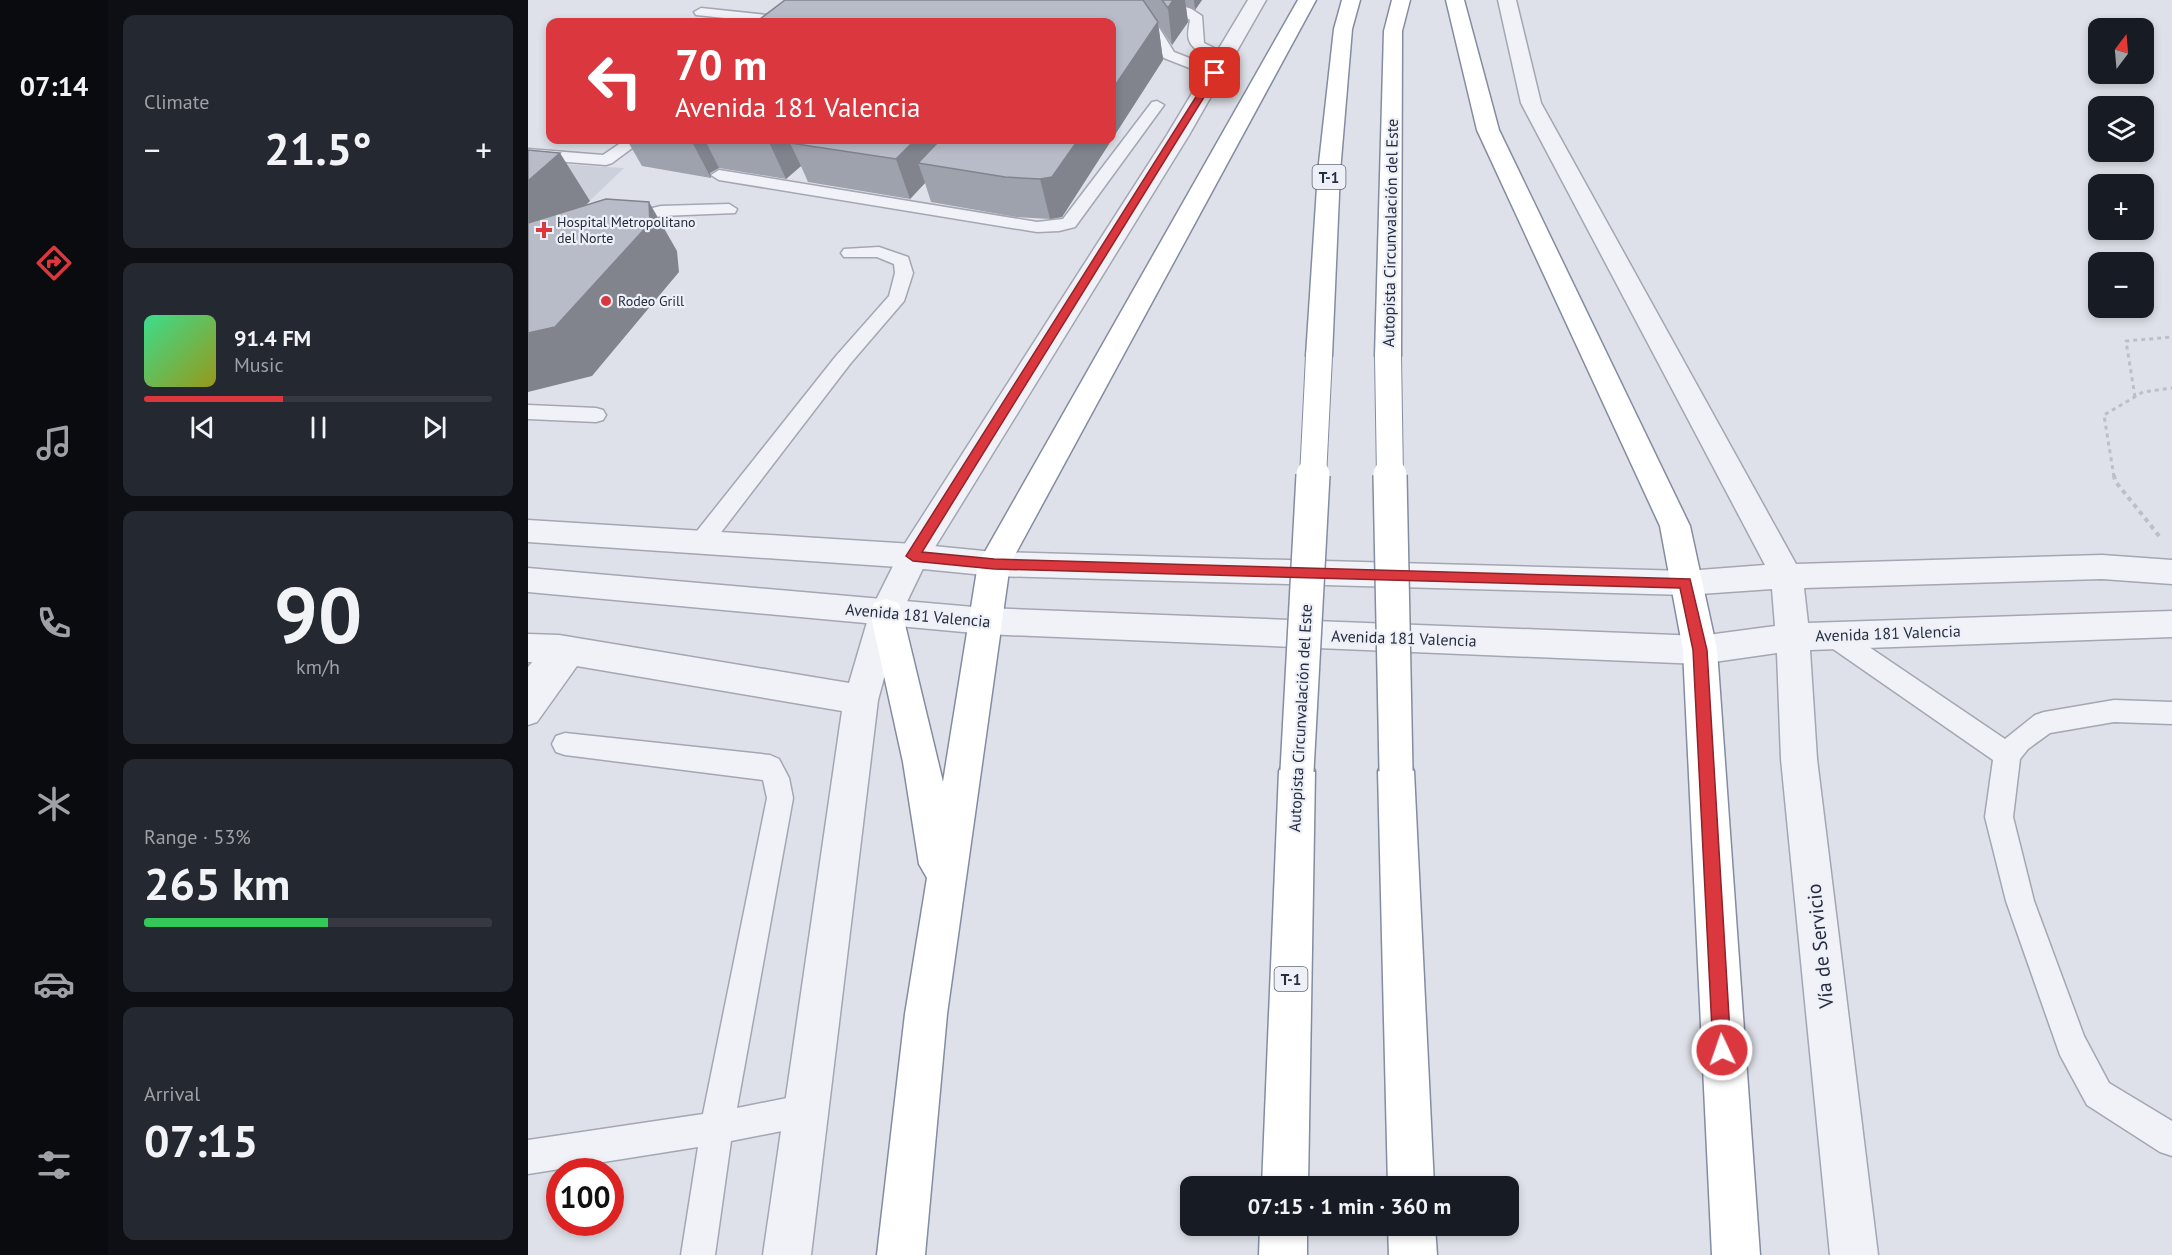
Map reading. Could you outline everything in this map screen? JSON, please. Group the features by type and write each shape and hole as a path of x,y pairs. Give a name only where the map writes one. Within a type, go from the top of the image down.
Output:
{"highway":[{"path":"901,1255 926,1014 994,564 1307,0"},
{"name":"Autopista Circunvalación del Este","path":"1285,1176 1297,771 1329,172 1343,29 1351,0"},
{"name":"Autopista Circunvalación del Este","path":"1401,0 1393,31 1388,356 1396,771 1411,1176"},
{"path":"1455,0 1488,130 1675,526 1700,650 1736,1255"},
{"path":"886,612 921,762 943,896"},
{"path":"1283,1255 1284,1236"},
{"path":"1412,1236 1413,1255"}],"street":[{"path":"787,1255 861,700 886,612 913,556 1219,65 1257,0"},
{"path":"1507,0 1530,103 1787,576"},
{"path":"528,531 913,556 994,564 1686,583 1787,576 2102,567 2172,572"},
{"name":"Vía de Servicio","path":"1787,576 1813,636 1799,759 1854,1255"},
{"name":"Avenida 181 Valencia","path":"528,580 985,621 1700,650 1813,636 2172,624"},
{"path":"554,650 861,700"}],"lane":[{"path":"1146,4 1185,11 1197,19 1195,38 1198,45 1219,65"},
{"path":"701,12 758,18"},
{"path":"1122,18 1153,30 1169,55 1219,65"},
{"path":"719,175 792,185 1037,227 1069,223 1157,105"},
{"path":"528,154 606,160 629,144"},
{"path":"792,185 808,170"},
{"path":"915,207 930,190"},
{"path":"606,231 624,219 661,211 729,209"},
{"path":"701,542 843,360 898,297 904,273 902,261 879,252 850,253"},
{"path":"528,412 596,415"},
{"path":"1813,636 2007,755"},
{"path":"528,685 554,650"},
{"path":"528,714 554,650"},
{"path":"2172,713 2114,711 2044,723 2019,741 2007,755 1999,817 2020,901 2071,1044 2098,1094 2172,1140"},
{"path":"565,744 770,767 776,778 780,798 717,1128 698,1255"},
{"path":"528,1157 717,1128 807,1110"}],"path":[{"path":"2135,397 2126,341 2172,337"},
{"path":"2162,539 2115,481 2104,415 2143,392 2172,388"}],"shaded area":[{"name":"Hospital Metropolitano del Norte","path":"528,162 624,168 528,260"}],"building":[{"path":"785,0 1143,0 1158,22 1116,84 1116,18 761,18"},
{"path":"1162,0 1173,0 1168,8"},
{"path":"797,144 911,144 896,159"},
{"path":"936,144 1075,144 1052,177 1040,179 1005,177 918,163"},
{"path":"528,150 560,153 528,181"},
{"path":"606,199 649,202 650,223 555,327 528,333 528,223"}],"place":[{"name":"Hospital Metropolitano del Norte","path":"544,230"},
{"name":"Rodeo Grill","path":"606,301"}],"route":[{"path":"1215,73 913,556 994,564 1686,583 1700,650 1722,1050"}]}
